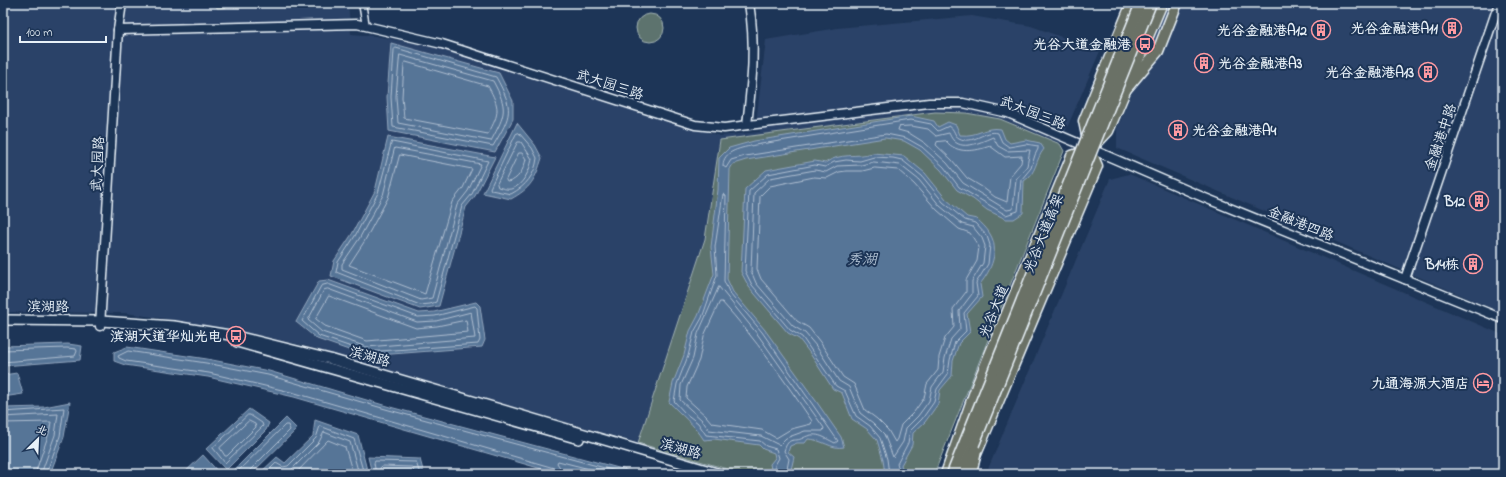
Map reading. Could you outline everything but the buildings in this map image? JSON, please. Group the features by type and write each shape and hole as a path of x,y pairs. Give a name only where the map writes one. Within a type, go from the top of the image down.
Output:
{"main road":[{"path":"970,472 1097,166 1090,150 1084,121 1132,3"},
{"name":"光谷大道高架","path":"952,474 1141,3"},
{"name":"光谷大道高架","path":"962,474 1151,3"},
{"name":"光谷大道","path":"946,474 977,386 1072,156 1090,150 1108,131 1162,3"},
{"path":"1125,90 1158,51 1177,3"},
{"name":"滨湖路","path":"3,320 174,326 236,336 338,361 720,474"},
{"name":"滨湖路","path":"3,326 100,324 172,331 234,342 702,474"},
{"path":"970,472 993,395"}],"street":[{"name":"武大园路","path":"100,324 118,30 122,3"},
{"path":"362,3 366,26"},
{"path":"747,125 754,52 749,3"},
{"name":"金融港中路","path":"1405,279 1499,3"},
{"name":"武大园三路","path":"118,30 337,24 366,26 442,44 695,125 724,128 929,103 963,103 1008,113 1090,150"},
{"name":"金融港四路","path":"1090,150 1503,319"}],"shaded area":[{"path":"3,3 348,3 351,34 375,36 442,48 484,63 720,136 760,132 757,115 766,40 837,28 972,16 1031,26 1100,51 1060,144 1000,119 720,140 705,239 638,443 305,346 226,328 126,313 3,312"},
{"path":"1168,3 1503,3 1503,313 1117,148 1117,129"},
{"path":"1129,174 1503,335 1503,474 986,474 1110,179"}],"green space":[{"path":"216,3 258,3 258,6 217,8"},
{"path":"650,14 660,18 664,28 660,38 650,42 640,38 636,28 640,18"},
{"path":"935,112 966,113 1000,119 1060,144 1064,151 934,474 744,474 638,443 705,239 720,140"}],"water":[{"path":"391,43 499,73 513,101 513,119 495,152 389,131 387,97"},
{"path":"911,116 934,121 938,127 948,122 956,125 960,135 972,134 995,128 1001,129 1005,139 1010,143 1026,140 1040,143 1044,149 1034,170 1024,181 1023,213 1014,219 1006,219 987,210 973,199 957,190 941,170 920,150 904,141 885,138 746,160 733,164 730,169 727,279 733,292 765,330 816,401 841,437 844,447 840,448 831,446 813,439 808,439 805,443 797,443 790,446 788,452 794,457 790,474 772,474 770,464 775,458 774,453 763,449 759,445 714,439 704,440 692,424 669,402 673,383 684,355 690,331 698,316 714,274 711,247 718,190 719,158 729,148 754,141"},
{"path":"517,123 535,145 542,158 537,172 528,187 511,199 483,193"},
{"path":"388,137 495,157 475,196 466,207 439,306 420,309 331,276 334,261 352,234 375,191"},
{"name":"秀湖","path":"873,153 904,156 925,173 946,199 967,217 977,219 982,224 990,234 994,247 991,267 980,284 982,297 967,314 970,332 959,343 953,361 952,376 940,390 938,404 925,422 913,433 912,445 901,465 905,474 885,474 883,460 877,440 867,429 852,419 842,393 833,389 799,339 788,333 749,287 741,272 745,189 766,170 815,161 825,163 842,156"},
{"path":"328,280 419,313 434,312 476,302 480,306 485,340 482,347 366,356 317,339 296,322 319,281"},
{"path":"68,344 82,346 80,360 3,366 3,346"},
{"path":"127,347 207,359 269,371 390,407 641,474 559,474 294,397 208,377 125,365 114,361 114,352"},
{"path":"17,373 23,394 3,397 3,375"},
{"path":"70,402 64,437 50,474 3,474 3,408 44,407"},
{"path":"249,409 269,423 266,430 226,470 206,449"},
{"path":"286,418 297,429 251,474 230,474"},
{"path":"315,420 358,435 368,474 259,474 277,457 285,463 313,436"},
{"path":"203,455 220,474 183,474"},
{"path":"368,457 420,459 424,474 372,474"}],"place":[{"name":"光谷金融港A11","path":"1452,28"},
{"name":"光谷金融港A12","path":"1321,30"},
{"name":"光谷大道金融港","path":"1145,44"},
{"name":"光谷金融港A3","path":"1204,63"},
{"name":"光谷金融港A13","path":"1428,72"},
{"name":"光谷金融港A4","path":"1178,130"},
{"name":"B12","path":"1479,201"},
{"name":"B14栋","path":"1473,264"},
{"name":"滨湖大道华灿光电","path":"236,336"},
{"name":"九通海源大酒店","path":"1483,383"}]}
